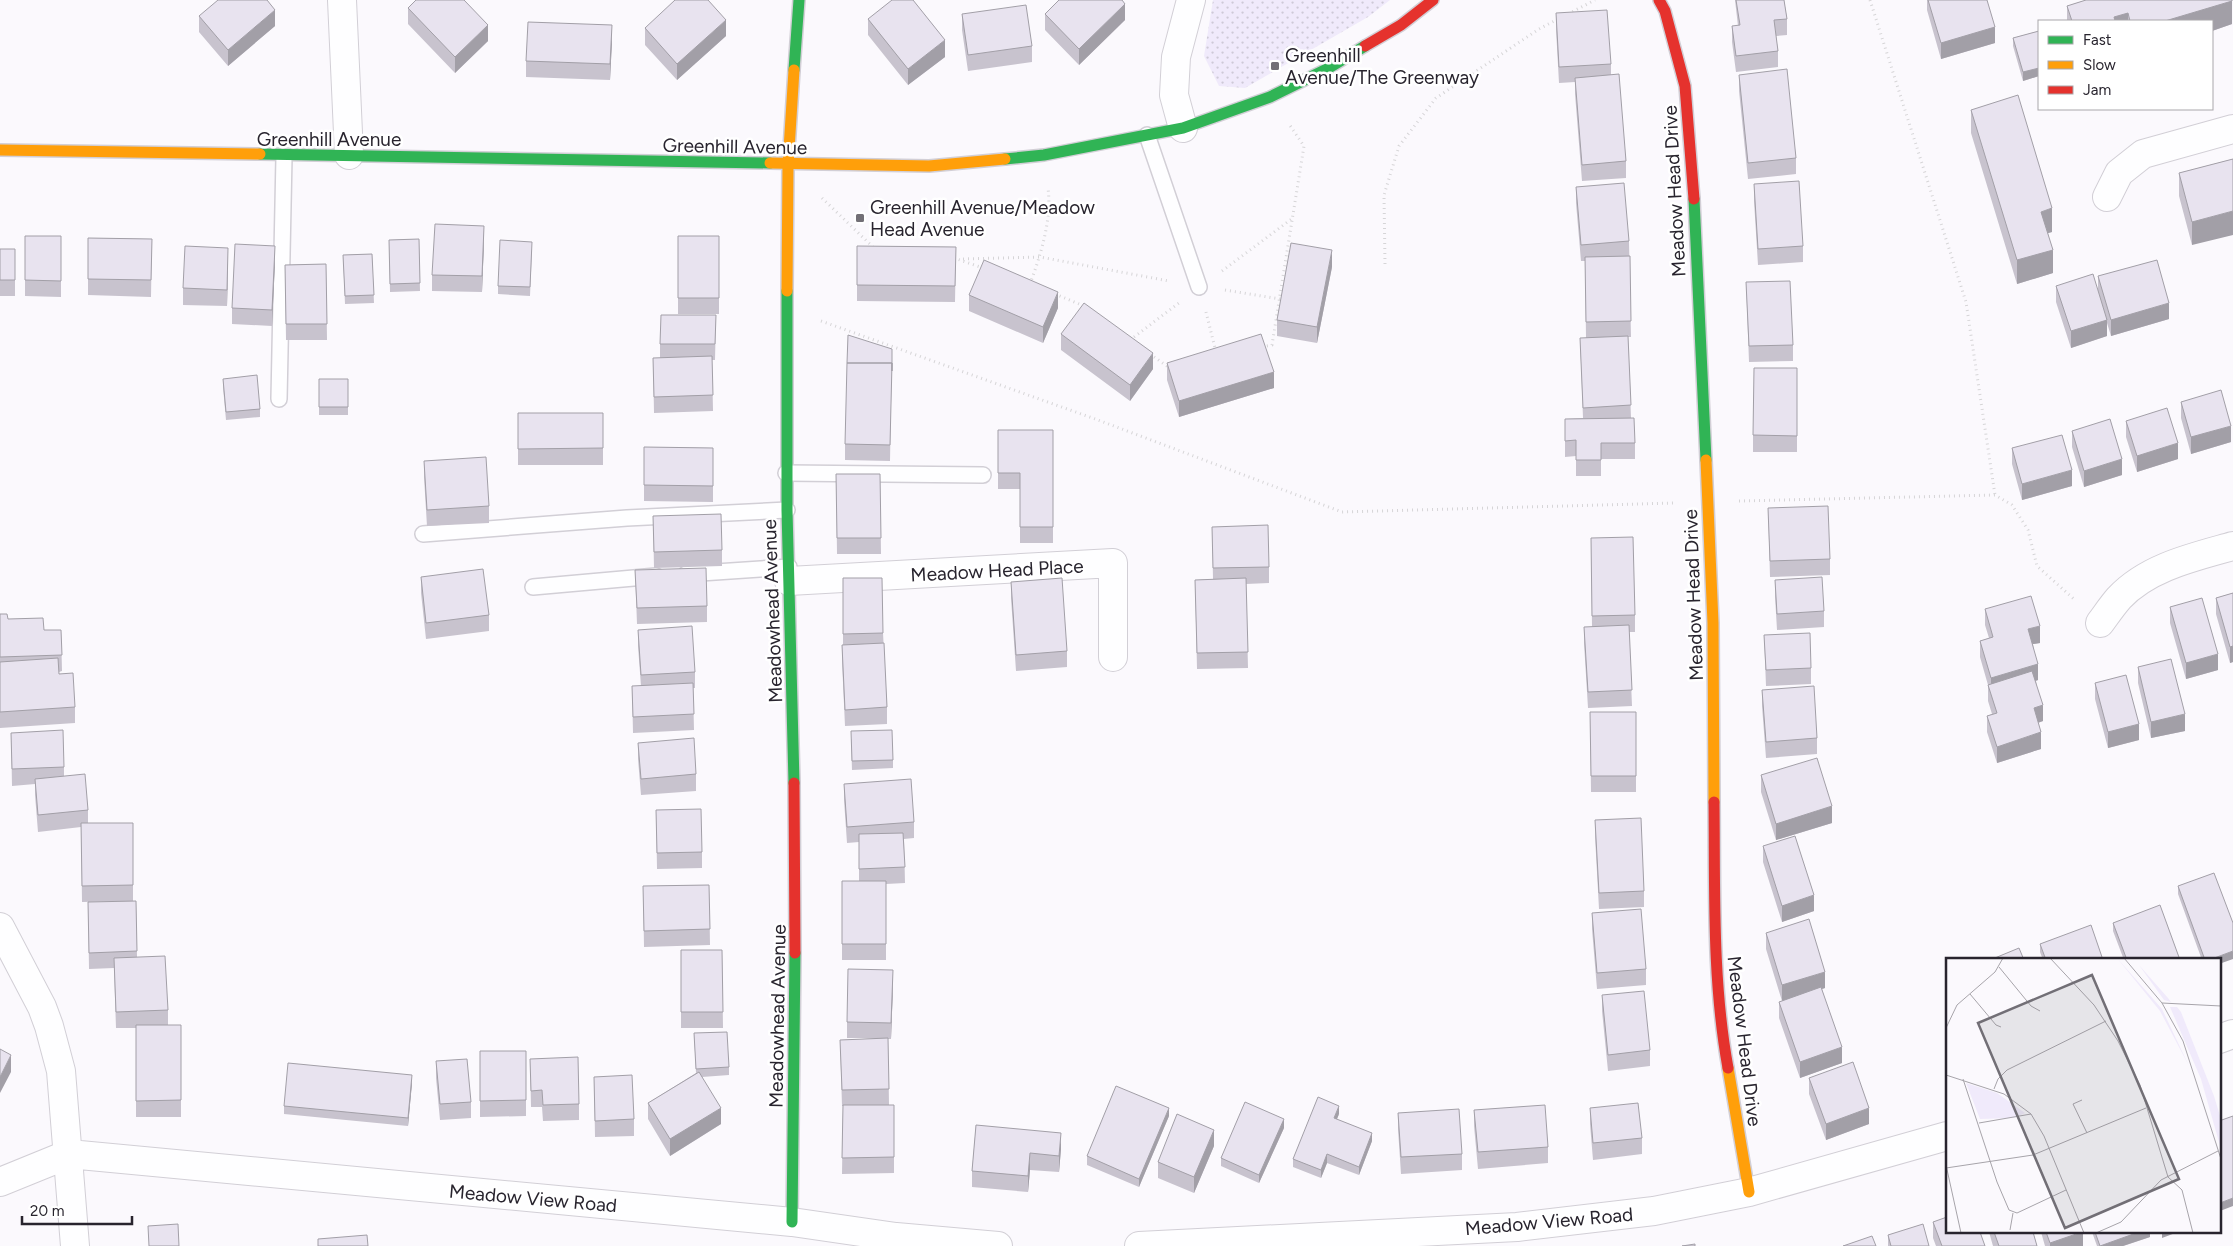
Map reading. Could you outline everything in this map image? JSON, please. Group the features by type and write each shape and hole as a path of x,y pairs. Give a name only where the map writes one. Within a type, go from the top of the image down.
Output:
{"street":[{"path":"342,0 349,155"},
{"name":"Meadowhead Avenue","path":"792,1222 796,864 786,473 788,165 799,0"},
{"path":"1183,128 1174,95 1176,57 1190,0"},
{"name":"Greenhill Avenue","path":"0,150 284,157 349,155 788,165 929,166 1044,155 1183,128 1270,97 1327,68 1401,25 1433,0"},
{"name":"Meadow Head Drive","path":"1659,0 1665,11 1685,86 1693,187 1713,623 1715,963 1722,1036 1748,1192"},
{"path":"2106,197 2119,174 2143,154 2233,129"},
{"path":"2100,623 2120,597 2148,576 2185,560 2233,546"},
{"name":"Meadow Head Place","path":"789,574 1113,564 1113,657"},
{"path":"0,927 42,1007 61,1071 75,1246"},
{"path":"2220,1038 2233,1034"},
{"name":"Meadow View Road","path":"1139,1246 1517,1227 1654,1211 1748,1192 1946,1136"},
{"path":"0,1182 68,1154"},
{"name":"Meadow View Road","path":"68,1154 792,1222 896,1237 998,1246"}],"lane":[{"path":"1147,135 1200,287"},
{"path":"279,399 284,157"},
{"path":"786,473 983,475"},
{"path":"423,534 627,518 787,510"},
{"path":"533,587 639,577 789,574"}],"path":[{"path":"1385,264 1384,196 1399,146 1436,98 1539,29 1595,0"},
{"path":"1870,0 1966,302 1995,495"},
{"path":"1254,349 1272,344 1304,146 1270,97"},
{"path":"1030,285 1040,257 1050,201 1044,155"},
{"path":"788,165 875,249"},
{"path":"950,258 1040,257 1200,287 1280,298"},
{"path":"960,259 986,269"},
{"path":"1021,282 1038,288"},
{"path":"1200,287 1217,358"},
{"path":"1047,291 1081,304 1088,309"},
{"path":"787,309 1098,420 1342,512 1995,495 2012,504 2028,530 2037,566 2100,623"},
{"path":"1123,334 1137,344"},
{"path":"1144,350 1172,369"}],"shaded area":[{"path":"1213,0 1390,0 1368,17 1245,88 1219,86 1204,56"}],"building":[{"path":"218,0 267,0 275,10 228,50 199,16"},
{"path":"416,0 464,0 488,25 455,57 408,8"},
{"path":"675,0 708,0 726,20 677,64 645,28"},
{"path":"892,0 913,0 945,40 908,69 868,19"},
{"path":"1059,0 1122,0 1125,4 1079,49 1045,14"},
{"path":"1736,0 1784,0 1787,19 1774,20 1778,51 1736,56 1732,26 1740,25"},
{"path":"1928,0 1987,0 1995,27 1941,43"},
{"path":"2086,0 2232,0 2168,20 2130,20 2128,13 2114,17 2115,20 2072,20 2067,6"},
{"path":"1026,5 1032,46 968,55 962,14"},
{"path":"1607,10 1611,64 1559,67 1556,13"},
{"path":"528,22 612,25 610,64 526,61"},
{"path":"2038,31 2038,68 2023,72 2013,38"},
{"path":"1787,69 1796,158 1748,163 1739,75"},
{"path":"1619,74 1626,161 1582,165 1575,78"},
{"path":"2018,95 2052,208 2041,212 2053,250 2017,260 1971,110"},
{"path":"2233,159 2233,211 2192,222 2179,173"},
{"path":"1799,181 1803,246 1758,249 1754,184"},
{"path":"1624,183 1629,241 1581,245 1576,187"},
{"path":"435,224 484,226 482,276 432,275"},
{"path":"25,236 61,236 61,281 25,280"},
{"path":"678,236 719,236 719,298 678,298"},
{"path":"88,238 152,239 151,280 88,279"},
{"path":"419,239 420,283 390,284 389,240"},
{"path":"500,240 532,242 530,287 498,286"},
{"path":"1291,243 1332,250 1317,327 1277,320"},
{"path":"235,244 275,246 272,310 232,308"},
{"path":"185,246 228,248 227,290 183,288"},
{"path":"857,246 956,247 955,286 857,285"},
{"path":"0,249 15,249 15,280 0,280"},
{"path":"372,254 374,295 345,296 343,255"},
{"path":"1630,256 1631,321 1586,322 1585,257"},
{"path":"984,260 1058,292 1043,327 969,295"},
{"path":"2157,260 2169,303 2111,320 2098,276"},
{"path":"326,264 327,324 286,324 285,265"},
{"path":"2093,274 2107,320 2071,331 2056,286"},
{"path":"1790,281 1793,345 1749,346 1746,282"},
{"path":"1084,303 1153,353 1130,385 1061,334"},
{"path":"661,315 716,315 715,344 660,344"},
{"path":"1261,334 1274,372 1179,401 1167,363"},
{"path":"848,335 892,349 892,363 847,363"},
{"path":"1628,336 1631,405 1583,408 1580,338"},
{"path":"712,356 713,395 654,397 653,358"},
{"path":"847,363 892,363 890,445 845,444"},
{"path":"1754,368 1797,368 1797,436 1753,435"},
{"path":"257,375 260,409 226,412 223,379"},
{"path":"319,379 348,379 348,407 319,407"},
{"path":"2221,390 2231,426 2191,437 2181,402"},
{"path":"2167,408 2178,443 2137,456 2126,421"},
{"path":"518,413 603,413 603,448 518,449"},
{"path":"1634,418 1635,443 1601,443 1601,460 1576,460 1576,440 1565,441 1565,419"},
{"path":"2110,419 2122,459 2084,471 2072,431"},
{"path":"998,430 1053,430 1053,527 1020,527 1020,473 998,473"},
{"path":"2062,435 2072,470 2022,484 2012,448"},
{"path":"644,447 713,448 713,486 644,485"},
{"path":"486,457 489,506 427,510 424,461"},
{"path":"836,474 880,474 881,538 837,538"},
{"path":"1828,506 1830,559 1770,561 1768,508"},
{"path":"721,514 722,550 654,552 653,516"},
{"path":"1268,525 1269,567 1213,568 1212,527"},
{"path":"1633,537 1635,615 1592,616 1591,538"},
{"path":"706,568 707,606 637,608 635,570"},
{"path":"483,569 489,615 426,623 421,577"},
{"path":"1822,577 1824,611 1777,614 1775,580"},
{"path":"843,578 882,578 883,633 843,634"},
{"path":"1062,578 1067,651 1016,655 1011,582"},
{"path":"1246,578 1248,652 1197,653 1195,580"},
{"path":"2233,593 2233,646 2230,647 2216,598"},
{"path":"2031,596 2040,626 2028,629 2038,664 1991,678 1980,641 1993,637 1985,609"},
{"path":"2202,598 2218,654 2186,663 2170,607"},
{"path":"0,614 7,614 8,619 43,618 44,630 61,630 62,655 0,657"},
{"path":"1629,625 1632,690 1588,692 1584,627"},
{"path":"692,626 695,672 641,675 638,630"},
{"path":"1810,633 1811,668 1766,670 1764,635"},
{"path":"884,643 887,707 845,710 842,645"},
{"path":"58,658 59,674 73,673 75,707 0,712 0,662"},
{"path":"2171,659 2185,714 2151,722 2138,667"},
{"path":"2032,671 2043,705 2034,708 2041,732 1997,747 1987,716 1997,713 1988,685"},
{"path":"2126,675 2139,724 2108,732 2095,683"},
{"path":"693,683 694,714 633,717 632,686"},
{"path":"1814,686 1817,738 1766,742 1762,690"},
{"path":"1590,712 1636,712 1636,776 1591,776"},
{"path":"63,730 64,767 12,769 11,733"},
{"path":"892,730 893,760 852,761 851,731"},
{"path":"694,738 696,774 641,779 638,743"},
{"path":"1817,758 1832,806 1776,824 1761,775"},
{"path":"85,774 88,810 38,815 35,779"},
{"path":"911,779 914,822 847,827 844,784"},
{"path":"701,809 702,852 657,853 656,810"},
{"path":"1641,818 1644,891 1599,893 1595,820"},
{"path":"81,823 133,823 133,885 82,886"},
{"path":"903,833 905,867 859,869 859,834"},
{"path":"1795,836 1814,895 1782,906 1763,846"},
{"path":"2214,873 2233,923 2233,951 2214,958 2204,958 2178,886"},
{"path":"842,881 886,881 886,944 842,944"},
{"path":"709,885 710,929 644,931 643,886"},
{"path":"136,901 137,951 89,953 88,902"},
{"path":"2160,905 2179,958 2126,958 2113,923"},
{"path":"1641,909 1646,969 1597,973 1592,913"},
{"path":"1809,919 1825,972 1782,985 1766,933"},
{"path":"2091,925 2102,958 2045,958 2040,944"},
{"path":"2019,948 2023,958 1995,958"},
{"path":"681,950 722,950 723,1012 681,1012"},
{"path":"165,956 168,1010 116,1012 114,958"},
{"path":"848,969 893,970 891,1023 847,1022"},
{"path":"1821,987 1842,1047 1800,1062 1779,1002"},
{"path":"1644,991 1650,1050 1608,1055 1602,995"},
{"path":"136,1025 181,1025 181,1100 136,1101"},
{"path":"727,1032 729,1067 696,1069 694,1033"},
{"path":"888,1038 889,1089 842,1090 840,1040"},
{"path":"0,1049 11,1055 0,1077"},
{"path":"480,1051 526,1051 526,1100 480,1101"},
{"path":"578,1057 579,1104 543,1105 542,1090 531,1091 530,1059"},
{"path":"467,1059 471,1102 440,1104 436,1061"},
{"path":"1853,1062 1869,1108 1826,1124 1809,1078"},
{"path":"288,1063 412,1075 408,1118 284,1106"},
{"path":"699,1072 721,1108 670,1139 648,1103"},
{"path":"632,1075 634,1119 595,1121 594,1077"},
{"path":"1116,1086 1169,1108 1139,1179 1087,1156"},
{"path":"1318,1097 1339,1106 1334,1118 1372,1133 1359,1167 1327,1154 1321,1170 1293,1159"},
{"path":"1245,1102 1284,1119 1259,1175 1221,1158"},
{"path":"1638,1103 1642,1138 1593,1143 1590,1108"},
{"path":"843,1105 894,1105 894,1157 842,1158"},
{"path":"1545,1105 1548,1147 1478,1152 1474,1110"},
{"path":"1459,1109 1462,1154 1401,1157 1398,1113"},
{"path":"1177,1114 1214,1130 1194,1177 1158,1162"},
{"path":"2233,1116 2233,1198 2220,1203 2220,1121"},
{"path":"976,1125 1061,1133 1059,1156 1030,1153 1028,1176 972,1171"},
{"path":"1946,1217 1946,1234 1981,1234 1985,1246 1942,1246 1933,1222"},
{"path":"178,1224 179,1246 149,1246 148,1226"},
{"path":"1923,1224 1929,1246 1891,1246 1888,1235"},
{"path":"1995,1234 2034,1234 2037,1246 1999,1246"},
{"path":"2047,1234 2076,1234 2050,1243"},
{"path":"2096,1234 2133,1234 2100,1246"},
{"path":"367,1235 368,1246 318,1246 318,1239"},
{"path":"1872,1236 1876,1246 1843,1246"}],"traffic: fast":[{"path":"794,70 799,0"},
{"path":"1005,159 1044,155 1183,128 1270,97 1327,69 1365,46"},
{"path":"260,154 770,163"},
{"path":"1694,199 1706,460"},
{"path":"787,291 787,510 794,783"},
{"path":"792,1222 795,953"}],"traffic: slow":[{"path":"787,291 788,165 794,70"},
{"path":"0,150 260,154"},
{"path":"770,163 929,166 1005,159"},
{"path":"1706,460 1713,623 1714,802"},
{"path":"1728,1068 1749,1192"}],"traffic: jam":[{"path":"1365,46 1401,25 1433,0"},
{"path":"1659,0 1665,11 1685,86 1694,199"},
{"path":"794,783 795,953"},
{"path":"1714,802 1717,969 1719,1002 1728,1068"}],"place":[{"name":"Greenhill Avenue/The Greenway","path":"1275,66"},
{"name":"Greenhill Avenue/Meadow Head Avenue","path":"860,218"}]}
